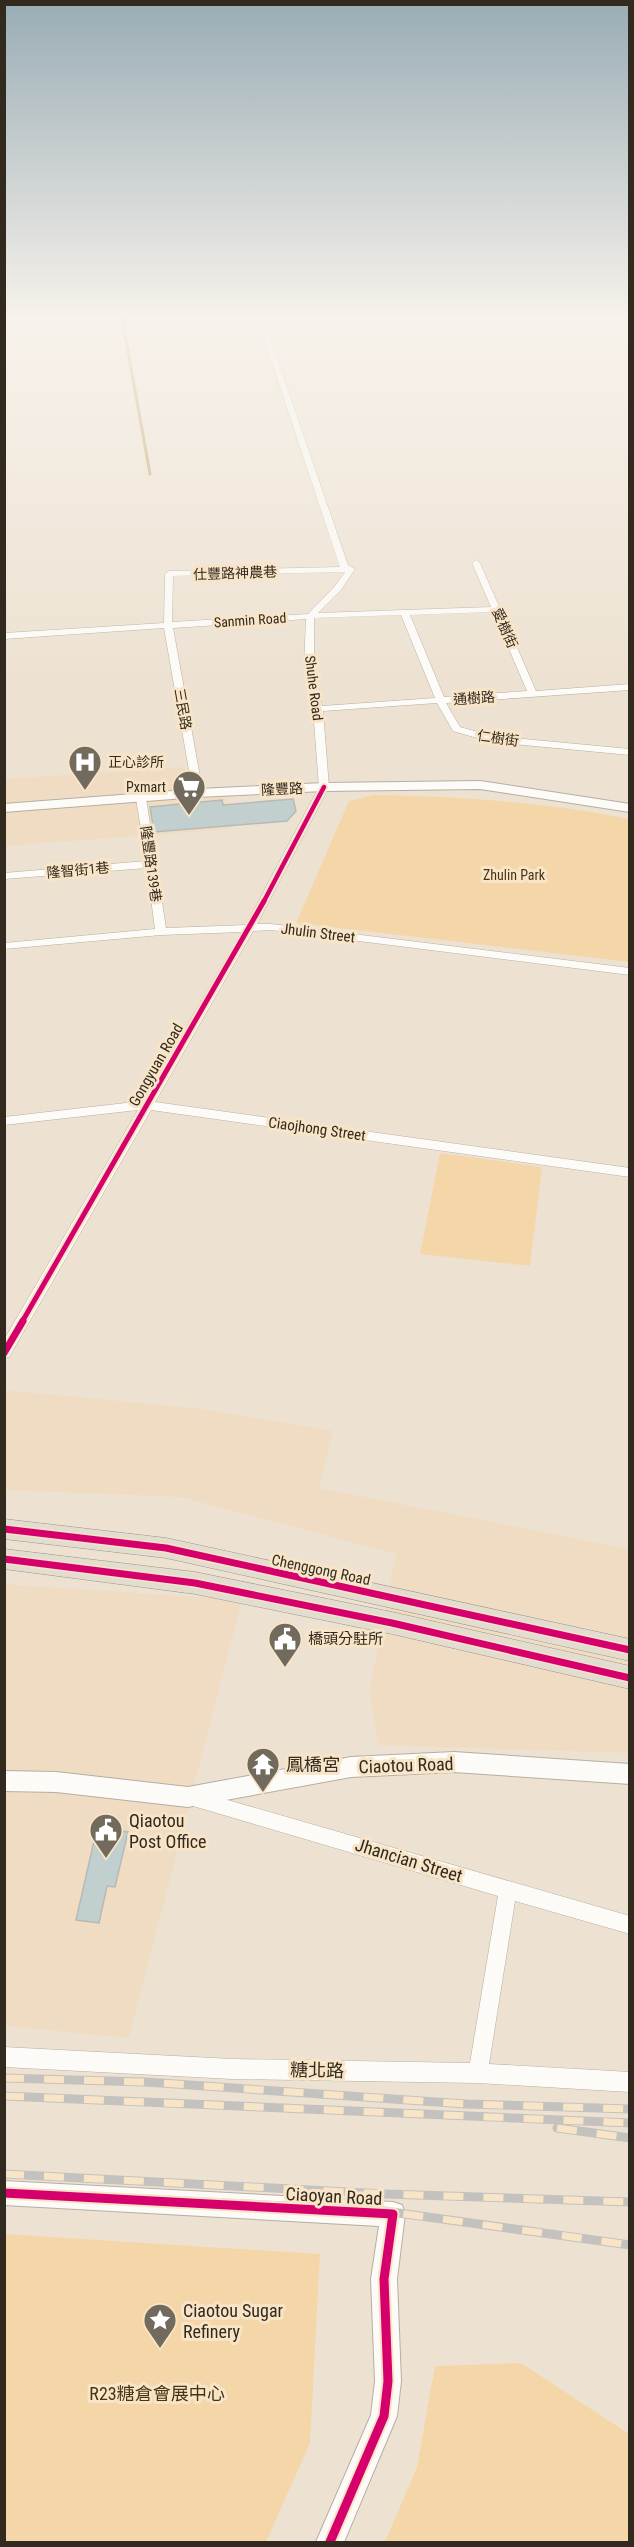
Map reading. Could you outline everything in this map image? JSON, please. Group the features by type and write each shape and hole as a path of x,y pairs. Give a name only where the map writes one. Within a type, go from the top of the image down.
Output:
{"main road":[{"name":"Chenggong Road","path":"4,1529 166,1548 630,1650"},
{"path":"4,1559 195,1583 392,1623 630,1677"}],"street":[{"path":"300,437 344,566 351,569 338,588 310,616"},
{"name":"愛樹街","path":"476,563 533,694"},
{"name":"仕豐路神農巷","path":"168,625 170,574 351,569"},
{"name":"Sanmin Road","path":"4,636 310,616 496,609"},
{"name":"仁樹街","path":"405,614 440,700 456,729 491,739 630,752"},
{"name":"Shuhe Road","path":"310,616 309,665 318,709 324,787"},
{"name":"三民路","path":"168,625 198,793"},
{"name":"通樹路","path":"318,709 630,687"},
{"name":"隆豐路","path":"4,808 198,793 324,787 480,785 630,808"},
{"name":"Gongyuan Road","path":"4,1353 250,926 324,787"},
{"name":"隆豐路139巷","path":"141,798 161,932"},
{"name":"隆智街1巷","path":"4,876 152,864"},
{"name":"Jhulin Street","path":"4,946 250,926 282,928 630,972"},
{"name":"Ciaojhong Street","path":"4,1121 146,1105 630,1173"},
{"name":"Ciaotou Road","path":"4,1781 56,1782 188,1797 351,1767 426,1762 630,1774"},
{"name":"Jhancian Street","path":"188,1797 630,1925"},
{"path":"478,2073 508,1891"},
{"name":"糖北路","path":"4,2057 232,2069 478,2073 630,2082"},
{"name":"Ciaoyan Road","path":"4,2193 393,2214 384,2279 388,2382 384,2416 330,2542"}],"shaded area":[{"path":"185,767 192,800 227,796 230,829 5,846 5,779"},
{"path":"5,1390 203,1409 333,1431 319,1488 629,1549 629,1753 378,1745 369,1693 396,1554 181,1497 5,1490"},
{"path":"4,1584 242,1600 129,2038 5,2026"}],"green space":[{"name":"Zhulin Park","path":"374,795 503,801 566,808 629,819 629,962 296,923 349,801"},
{"path":"440,1153 542,1167 530,1266 420,1254"},
{"name":"R23糖倉會展中心","path":"4,2234 320,2254 310,2443 266,2542 5,2542"},
{"path":"521,2363 629,2434 629,2542 385,2542 417,2467 435,2366"}],"building":[{"path":"293,799 296,811 287,821 154,832 150,807 222,800 223,805"},
{"name":"Qiaotou Post Office","path":"97,1828 128,1832 115,1887 107,1886 99,1923 76,1920"}],"waterway":[{"path":"143,437 150,474"}],"railway":[{"path":"4,2078 146,2082 466,2104 630,2109"},
{"path":"4,2096 630,2123"},
{"path":"557,2128 630,2138"},
{"path":"4,2174 386,2194 630,2202"},
{"path":"4,2192 384,2211 630,2245"}],"cycle path":[{"path":"4,1353 255,918 324,787"},
{"path":"4,1529 166,1548 630,1650"},
{"path":"4,1559 195,1583 392,1623 630,1678"},
{"path":"4,2193 393,2214 384,2279 388,2381 384,2416 330,2542"}],"place":[{"name":"正心診所","path":"85,791"},
{"name":"Pxmart","path":"189,816"},
{"name":"橋頭分駐所","path":"285,1668"},
{"name":"鳳橋宮","path":"263,1793"},
{"name":"Qiaotou Post Office","path":"106,1859"},
{"name":"Ciaotou Sugar Refinery","path":"160,2349"}]}
